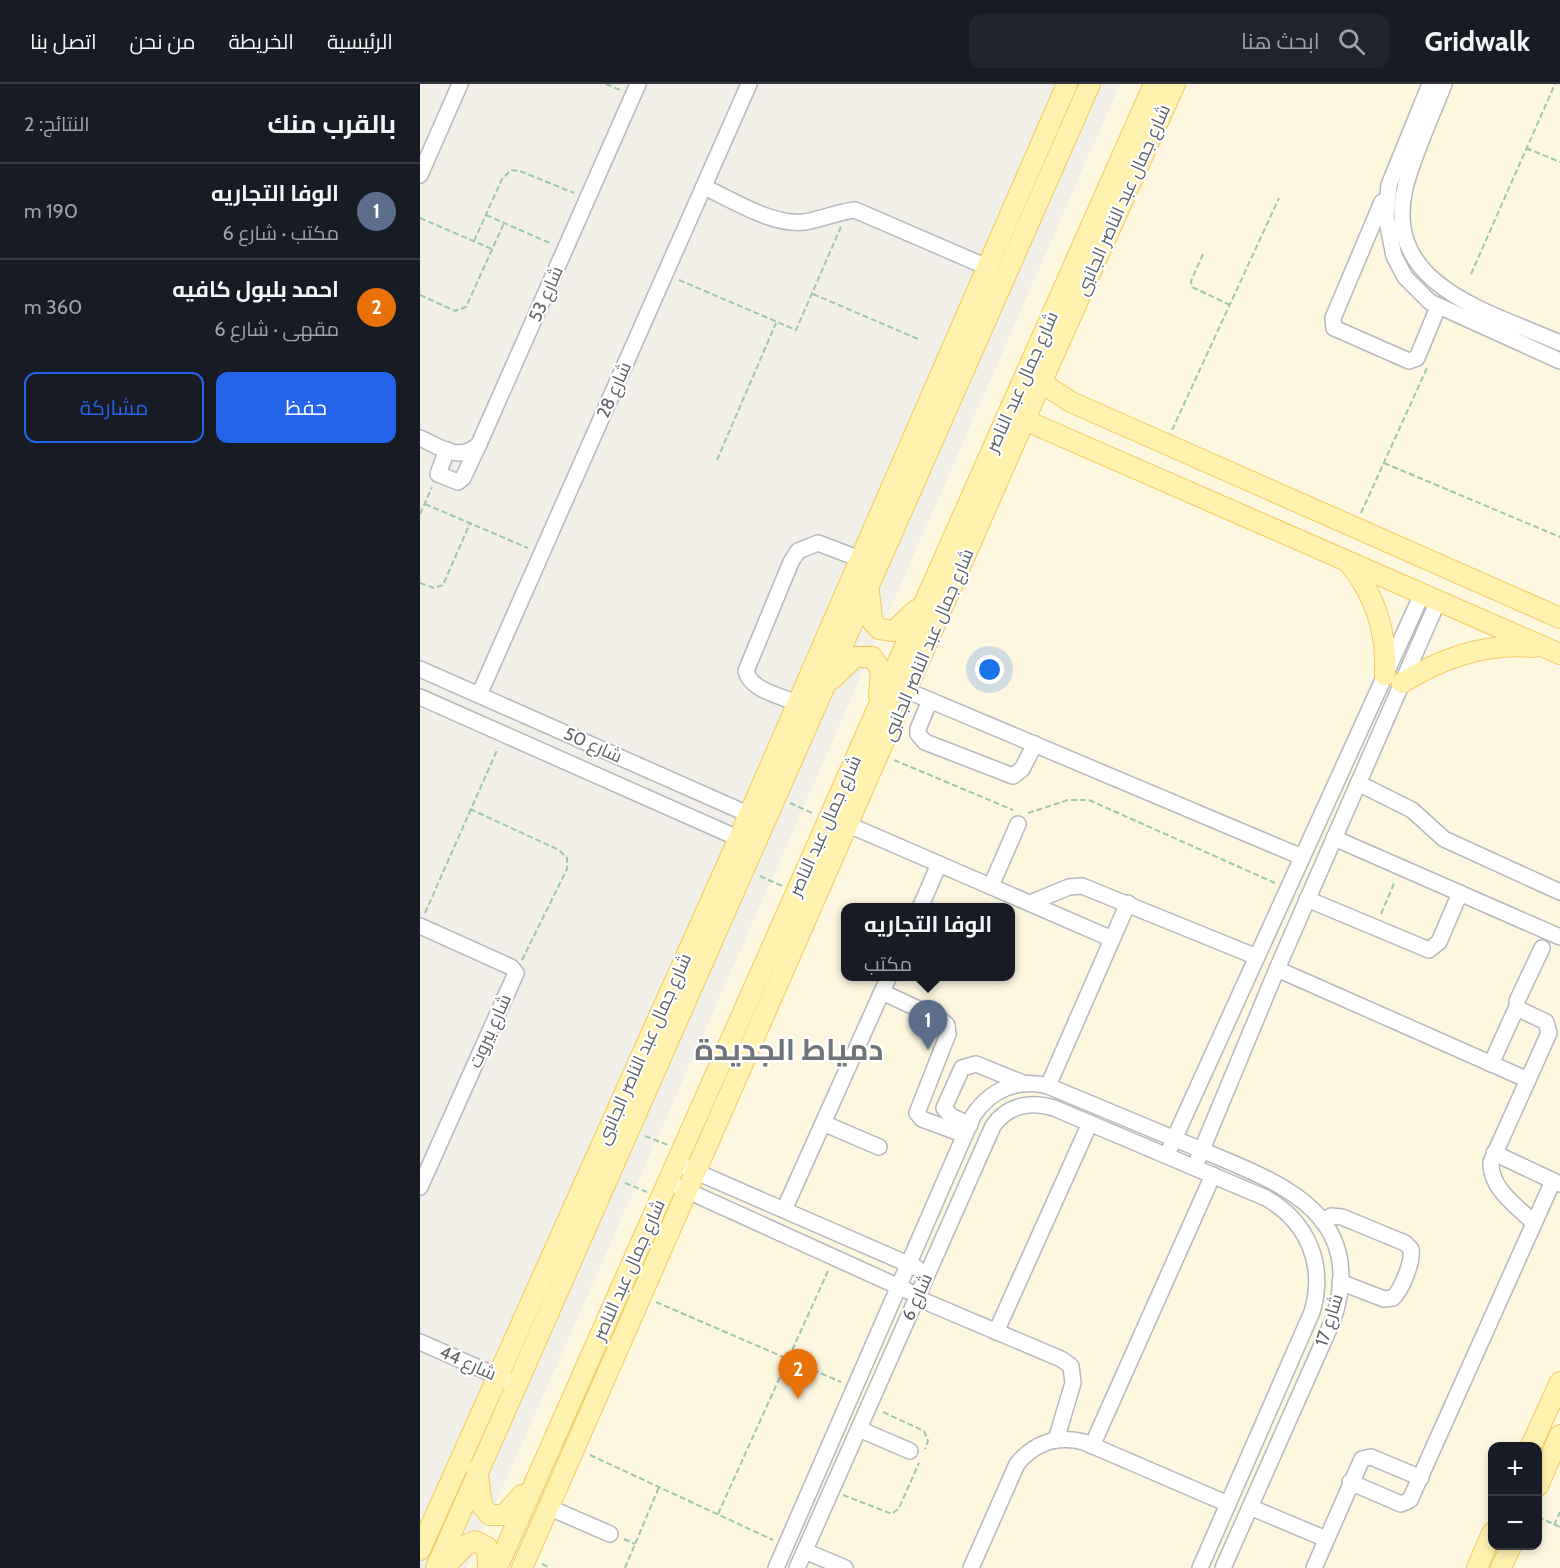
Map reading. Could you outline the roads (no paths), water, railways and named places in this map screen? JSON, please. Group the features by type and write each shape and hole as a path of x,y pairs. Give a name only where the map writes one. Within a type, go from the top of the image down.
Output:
{"main road":[{"name":"شارع جمال عبد الناصر الجانبى","path":"420,1550 506,1380 747,842 797,703 1067,84"},
{"path":"757,818 776,797 1090,84"},
{"name":"شارع جمال عبد الناصر","path":"1034,378 1130,137 1154,84"},
{"name":"شارع جمال عبد الناصر الجانبى","path":"522,1568 908,691 1017,416 1149,145 1175,84"},
{"path":"1130,137 1149,145"},
{"path":"942,369 961,377"},
{"path":"1034,378 1071,402 1560,618"},
{"path":"1017,416 1553,651"},
{"name":"شارع جمال عبد الناصر","path":"497,1568 927,597 1017,416"},
{"path":"1346,560 1365,585 1378,613 1394,679 1471,652 1508,646 1553,651"},
{"path":"869,585 872,621 884,631 899,628 927,597"},
{"path":"826,686 855,657 872,657 881,670 877,709"},
{"path":"436,1568 477,1470 506,1380 608,1175 744,869 747,842"},
{"path":"811,859 831,866"},
{"path":"1533,1442 1560,1382"},
{"path":"1542,1477 1560,1435"},
{"path":"477,1470 482,1506 486,1512 497,1517 507,1513 539,1472"},
{"path":"442,1568 466,1545 475,1541 487,1547 488,1568"},
{"path":"1477,1568 1488,1542"},
{"path":"1501,1568 1509,1550"}],"street":[{"path":"420,176 460,84"},
{"name":"شارع 53","path":"447,450 438,473 451,481 460,480 479,444 638,84"},
{"name":"شارع 28","path":"479,695 749,84"},
{"path":"1430,84 1333,318 1333,325 1338,331 1409,361 1417,358 1438,307"},
{"path":"1444,84 1406,188 1403,224 1413,255 1425,274 1450,294 1560,343"},
{"path":"1389,185 1386,216 1394,256 1413,286 1438,307 1560,361"},
{"path":"704,187 776,219 790,222 806,222 848,211 868,215 987,267"},
{"path":"420,438 454,453 468,453 479,444"},
{"path":"797,703 755,685 748,679 746,671 791,562 804,547 818,543 860,559"},
{"path":"1167,1155 1302,857 1394,679 1430,597"},
{"name":"شارع 50","path":"420,669 757,818"},
{"path":"1195,1167 1277,969 1358,783 1394,679"},
{"path":"908,691 1302,857"},
{"name":"شارع 50","path":"420,697 747,842"},
{"path":"930,700 918,729 918,734 925,742 1013,776 1022,770 1035,744"},
{"path":"1358,783 1412,810 1444,839 1560,892"},
{"path":"991,886 1019,816"},
{"path":"849,825 1112,939"},
{"path":"1334,838 1560,937"},
{"path":"922,903 939,864"},
{"path":"1030,903 1075,885 1089,888 1257,957"},
{"path":"1307,899 1424,950 1433,948 1438,942 1460,893"},
{"path":"1048,1086 1128,903"},
{"name":"شارع بيروت","path":"420,1187 515,976 513,968 422,920"},
{"path":"1491,1064 1517,1010 1517,1001 1542,948"},
{"path":"1277,969 1528,1080"},
{"path":"784,1210 887,981"},
{"path":"882,992 940,1019 947,1025 948,1034 917,1113 922,1119 968,1130"},
{"path":"1517,1010 1543,1019 1549,1029 1494,1154 1491,1168 1497,1186 1534,1223"},
{"path":"968,1130 944,1108 962,1068 976,1064 1023,1083"},
{"name":"شارع 6","path":"776,1568 978,1109 991,1096 1006,1087 1023,1083 1048,1086"},
{"name":"شارع 17","path":"1048,1086 1280,1184 1305,1202 1322,1221 1338,1256 1340,1282 1333,1320 1223,1568"},
{"name":"شارع 6","path":"798,1568 990,1133 1003,1114 1024,1104 1039,1104 1090,1123"},
{"path":"823,1123 879,1147"},
{"path":"996,1332 1090,1123"},
{"name":"شارع 17","path":"1090,1123 1266,1198 1293,1218 1311,1246 1318,1279 1312,1312 1200,1568"},
{"path":"1350,1482 1404,1504 1410,1500 1534,1223 1557,1182 1494,1154"},
{"path":"679,1157 695,1171 928,1273"},
{"path":"1092,1446 1213,1175"},
{"path":"664,1190 687,1190 899,1286 918,1297 1066,1362 1073,1371 1074,1383 1056,1440"},
{"path":"1322,1221 1331,1216 1342,1216 1405,1244 1411,1249 1411,1258 1398,1292 1393,1298 1384,1299 1340,1282"},
{"path":"877,1276 887,1255"},
{"name":"شارع 44","path":"420,1342 506,1380"},
{"path":"859,1429 910,1451"},
{"path":"971,1568 1017,1464 1030,1450 1056,1440 1075,1440 1092,1446 1228,1504"},
{"path":"1314,1568 1359,1461 1368,1456 1420,1478"},
{"path":"1250,1506 1326,1539"},
{"path":"548,1507 610,1534"},
{"path":"805,1551 845,1568"}],"place":[{"name":"الوفا التجاريه","path":"928,1050"},
{"name":"احمد بلبول كافيه","path":"798,1399"}],"district":[{"name":"دمياط الجديدة","path":"789,1049"}]}
